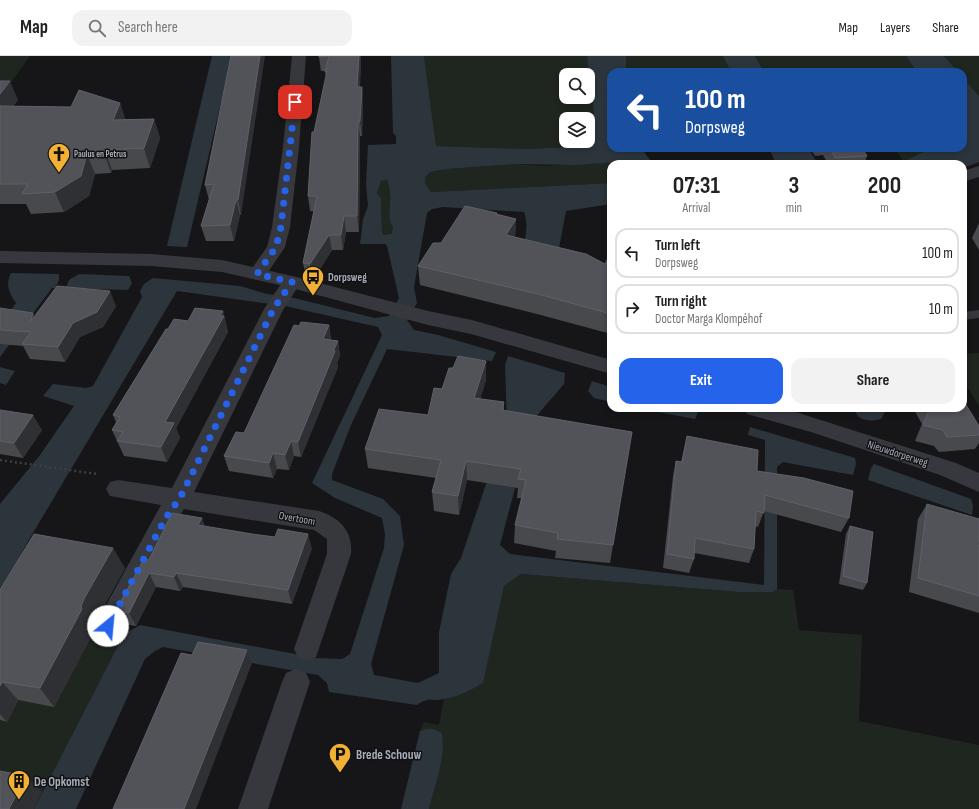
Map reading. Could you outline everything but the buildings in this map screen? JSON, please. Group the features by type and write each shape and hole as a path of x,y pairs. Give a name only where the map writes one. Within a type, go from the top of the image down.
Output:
{"street":[{"path":"257,274 276,247 281,227 291,147 299,56"},
{"path":"967,176 979,172"},
{"path":"0,257 173,261 222,266 257,274 283,295 384,306 428,318 472,327 607,366"},
{"path":"108,626 165,519 180,498 283,295"},
{"path":"782,412 816,417"},
{"name":"Nieuwdorperweg","path":"816,417 948,469 979,484"},
{"name":"Overtoom","path":"118,489 319,521 335,530 341,542 339,554 307,650"},
{"path":"253,809 296,682"}],"lane":[{"path":"967,316 979,314"}],"path":[{"path":"0,460 82,472"}],"shaded area":[{"path":"0,56 30,56 1,96 0,96"},
{"path":"212,56 232,56 187,247 167,246"},
{"path":"391,56 424,56 436,146 528,149 595,148 595,112 593,104 595,104 595,68 588,68 587,56 626,56 626,68 607,68 607,152 644,152 650,160 607,160 607,163 575,165 518,164 447,169 430,172 425,178 425,183 431,192 607,183 607,205 566,211 559,248 522,253 526,227 524,212 443,207 432,209 427,213 414,287 417,303 407,320 414,330 438,335 496,352 492,361 387,349 351,425 332,474 332,480 383,499 400,516 404,545 371,664 374,675 418,683 439,673 439,632 451,574 461,558 507,422 505,365 508,356 565,373 564,384 533,420 500,545 510,554 764,585 765,440 748,435 750,427 855,458 856,464 853,475 783,462 777,467 777,589 773,592 739,592 521,574 504,586 483,683 454,697 440,700 428,700 417,705 329,692 327,683 318,675 163,647 145,659 76,809 34,809 124,634 140,625 317,658 342,659 350,654 384,548 385,534 382,518 335,498 312,483 382,335 378,327 285,306 177,291 27,543 0,594 0,504 40,455 74,406 43,396 53,384 86,388 93,386 142,297 140,291 144,284 153,278 240,286 267,294 290,297 375,318 389,316 399,298 387,246 385,244 360,244 363,219 368,206 366,184 368,145 396,144 396,136 393,133","holes":["387,180 390,197 389,218 393,227 391,234 384,235 382,233 381,198 377,193 381,181"]},
{"path":"424,56 587,56 588,68 559,68 559,104 593,104 594,112 559,112 559,147 528,149 436,146"},
{"path":"626,56 723,56 729,68 626,68"},
{"path":"723,56 755,56 762,68 729,68"},
{"path":"755,56 906,56 914,68 762,68"},
{"path":"906,56 944,56 954,68 914,68"},
{"path":"944,56 979,56 979,96 967,82 967,68 954,68"},
{"path":"967,82 979,96 979,162 967,166 967,160 906,160 923,152 967,152"},
{"path":"771,152 810,152 816,160 774,160"},
{"path":"897,152 923,152 905,160 902,160"},
{"path":"607,163 607,183 431,192 425,183 425,178 430,172 447,169 518,164 543,166"},
{"path":"387,180 390,197 389,218 393,227 390,234 384,235 382,233 381,198 377,193 381,181"},
{"path":"11,273 59,274 59,280 55,288 52,288 0,357 0,325 16,303 11,296 8,285"},
{"path":"79,274 129,276 132,283 128,290 66,288 69,280"},
{"path":"979,353 979,406 967,387 967,354"},
{"path":"0,367 15,371 6,385 0,383"},
{"path":"592,381 607,386 607,401 594,398 588,391"},
{"path":"658,412 698,412 695,419"},
{"path":"855,412 885,412 881,419 864,420"},
{"path":"874,464 971,499 973,506 972,515 868,480 871,468"},
{"path":"521,574 739,592 773,592 777,589 793,590 799,630 862,635 859,721 979,745 979,809 429,809 441,761 443,742 442,733 434,729 420,731 424,722 439,725 444,699 469,691 488,658 504,586"},
{"path":"93,631 124,634 34,809 0,809 0,720 7,722 18,700 54,706"},
{"path":"434,729 442,733 443,743 441,762 429,809 401,809 420,731"}],"place":[{"name":"Paulus en Petrus","path":"59,174"},
{"name":"Dorpsweg","path":"313,296"},
{"name":"Brede Schouw","path":"340,774"},
{"name":"De Opkomst","path":"19,800"}],"route":[{"path":"108,626 165,519 180,498 274,308 292,282 257,274 276,247 281,227 295,102"}]}
